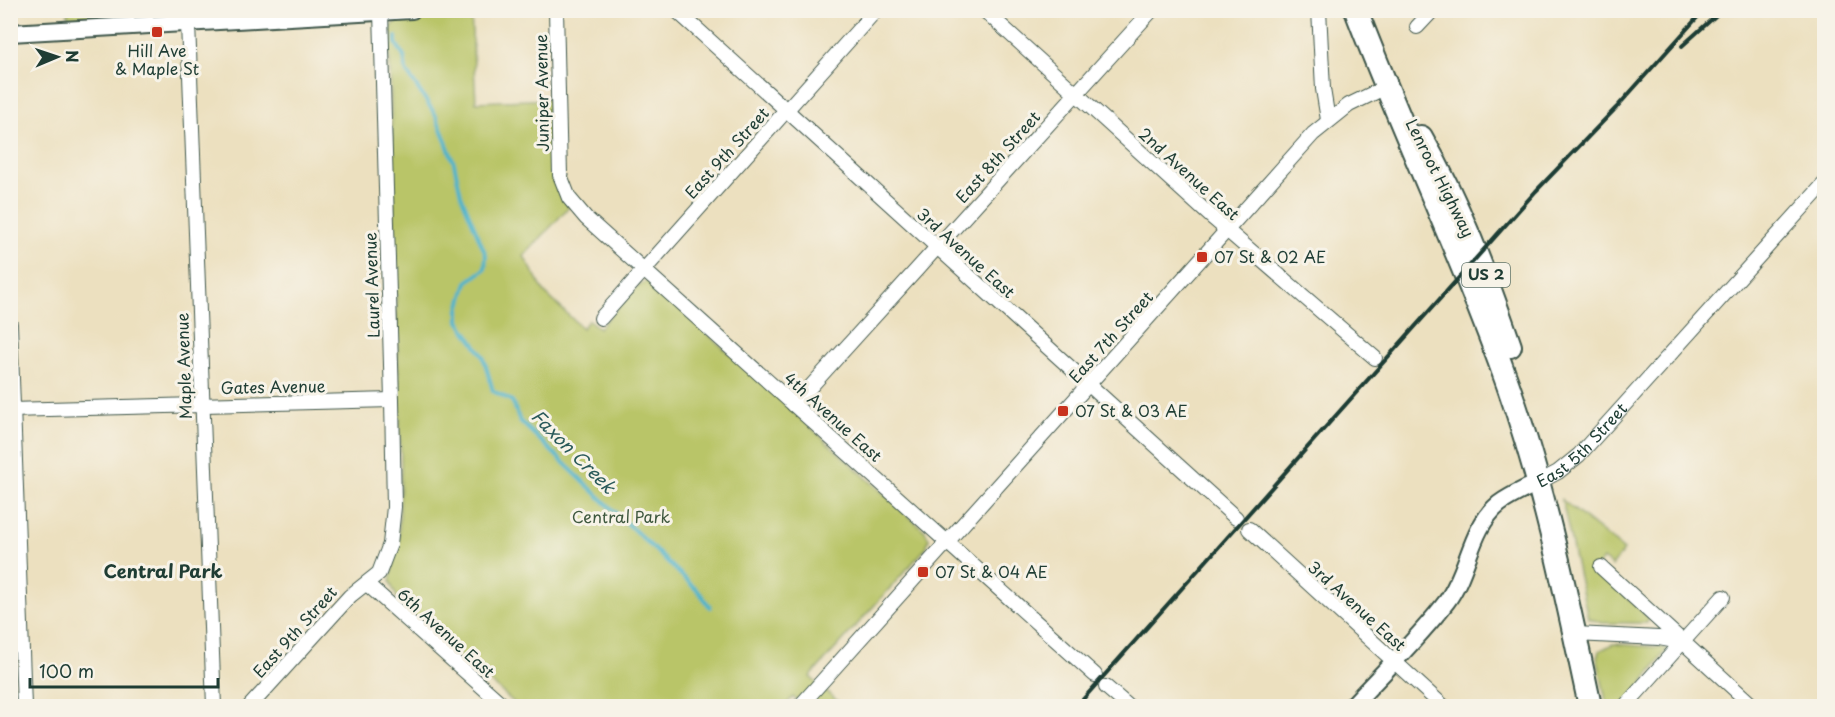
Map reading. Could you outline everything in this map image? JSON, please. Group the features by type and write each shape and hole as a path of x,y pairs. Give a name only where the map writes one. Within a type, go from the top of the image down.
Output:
{"highway":[{"name":"Lenroot Highway","path":"1356,10 1386,87 1404,108 1436,163 1479,256 1528,409 1539,482 1590,706"}],"street":[{"path":"10,33 412,10"},
{"name":"Juniper Avenue","path":"556,10 560,175"},
{"name":"3rd Avenue East","path":"676,10 937,250 1236,518"},
{"name":"East 9th Street","path":"601,318 876,10"},
{"name":"2nd Avenue East","path":"984,10 1228,232 1375,358"},
{"name":"East 8th Street","path":"794,405 937,250 1152,10"},
{"path":"1319,10 1323,88 1328,120"},
{"path":"1416,27 1433,10"},
{"name":"Laurel Avenue","path":"381,12 394,507 387,556"},
{"name":"Maple Avenue","path":"188,23 214,706"},
{"name":"East 7th Street","path":"800,706 1328,120 1349,105 1386,87"},
{"name":"4th Avenue East","path":"560,175 563,188 575,205 1095,675"},
{"name":"East 5th Street","path":"1352,706 1447,601 1462,574 1479,530 1491,512 1506,499 1558,472 1579,455 1822,193"},
{"path":"10,324 24,706"},
{"name":"Gates Avenue","path":"12,410 392,400"},
{"name":"3rd Avenue East","path":"1249,529 1443,706"},
{"name":"East 9th Street","path":"250,706 350,596 381,570 387,556"},
{"path":"1601,567 1753,706"},
{"name":"6th Avenue East","path":"367,584 504,706"},
{"path":"1626,705 1723,597"},
{"path":"1575,634 1659,638 1683,642"},
{"path":"1106,687 1128,706"}],"green space":[{"path":"68,10 265,11 68,23"},
{"name":"Central Park","path":"471,13 476,102 555,99 558,191 569,207 524,256 545,293 582,328 589,320 599,328 637,287 648,280 925,531 929,539 926,548 810,677 843,706 803,706 793,697 785,706 518,706 399,602 390,582 399,536 401,464 389,34 392,25 399,19"},
{"path":"1562,500 1624,550 1612,566 1603,559 1596,568 1649,618 1647,623 1602,623 1588,618"},
{"path":"1613,644 1668,648 1626,706 1607,706 1597,657 1599,651"}],"waterway":[{"name":"Faxon Creek","path":"396,37 396,43 404,57 406,71 435,114 454,163 461,195 486,255 485,269 467,282 459,309 459,321 483,356 493,391 512,401 520,421 700,593 710,607"}],"railway":[{"path":"1077,706 1536,191 1616,108 1704,10"},
{"path":"1682,46 1722,10"}],"place":[{"name":"Hill Ave & Maple St","path":"157,32"},
{"name":"07 St & 02 AE","path":"1202,257"},
{"name":"07 St & 03 AE","path":"1063,411"},
{"name":"07 St & 04 AE","path":"923,572"}],"district":[{"name":"Central Park","path":"163,572"}]}
